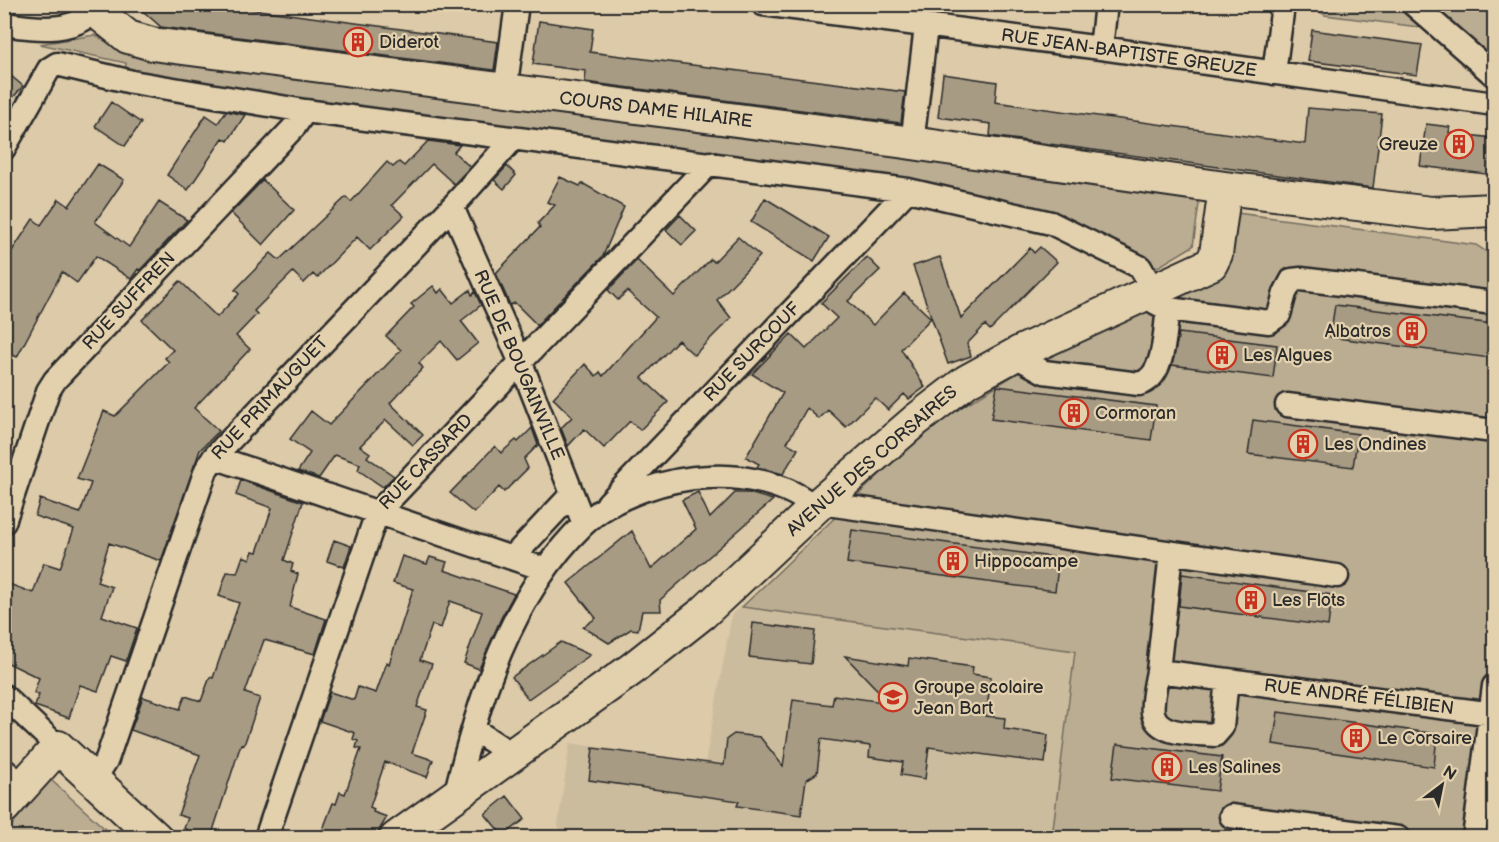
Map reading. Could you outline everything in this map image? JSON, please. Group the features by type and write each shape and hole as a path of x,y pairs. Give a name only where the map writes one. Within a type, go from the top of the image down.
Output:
{"street":[{"path":"505,91 517,4"},
{"name":"RUE JEAN-BAPTISTE GREUZE","path":"763,4 866,11 926,26 1101,48 1494,104"},
{"path":"1101,48 1106,4"},
{"path":"1274,73 1282,13 1278,4"},
{"path":"1413,4 1494,75"},
{"path":"4,24 58,29 83,21 94,7"},
{"name":"COURS DAME HILAIRE","path":"94,7 117,30 141,42 912,144 1225,188"},
{"path":"912,144 926,26"},
{"path":"4,148 49,69 57,64 165,88 305,111 908,190 1051,223 1140,267 1156,297 1158,368 1146,382 1138,384 1044,372 1026,362 1020,352"},
{"name":"RUE SUFFREN","path":"4,522 48,391 55,380 295,126 305,111"},
{"name":"RUE PRIMAUGUET","path":"94,780 107,759 206,470 214,457 452,207 513,139"},
{"name":"RUE CASSARD","path":"266,837 377,513 710,163"},
{"path":"1225,188 1431,213 1494,210"},
{"name":"AVENUE DES CORSAIRES","path":"396,837 632,669 703,613 817,506 916,420 967,381 1020,352 1156,297 1210,264 1216,254 1225,188"},
{"name":"RUE SURCOUF","path":"455,796 473,729 496,664 544,569 908,190"},
{"name":"RUE DE BOUGAINVILLE","path":"452,207 521,363 572,494 590,519"},
{"path":"1431,213 1494,233"},
{"path":"1156,297 1269,322 1279,315 1292,280 1300,279 1494,303"},
{"path":"1287,405 1494,431"},
{"path":"214,457 544,569"},
{"path":"651,457 670,483"},
{"path":"590,519 645,490 670,483 699,477 746,479 797,493 817,506 1337,576"},
{"path":"512,558 572,494"},
{"path":"1171,553 1153,713 1159,724 1166,729 1215,735 1222,727 1227,680"},
{"name":"RUE ANDRÉ FÉLIBIEN","path":"1158,671 1492,714"},
{"path":"1474,837 1494,686"},
{"path":"4,696 156,837"},
{"path":"473,729 513,755"},
{"path":"11,788 58,747"},
{"path":"1231,816 1332,833 1398,837"}],"shaded area":[{"path":"1318,5 1413,5 1442,30 1325,15 1320,12"},
{"path":"1414,5 1494,5 1494,74"},
{"path":"95,35 123,51 1180,192 1193,197 1199,204 1193,246 1158,267 1045,212 178,86 125,71 126,63 40,44"},
{"path":"1237,213 1476,245 1494,257 1494,837 1052,837 1075,651 742,607 906,449 945,417 1069,342 1211,282 1219,274"},
{"name":"Groupe scolaire Jean Bart","path":"742,607 1076,651 1052,837 563,838 558,825 570,743 705,763 732,614"},
{"path":"50,779 114,837 5,838 5,833"}],"building":[{"name":"Diderot","path":"135,4 213,4 498,42 494,70 161,27"},
{"path":"539,21 593,29 590,52 905,92 901,123 585,82 586,71 533,64"},
{"path":"1312,30 1422,45 1417,75 1308,61"},
{"path":"4,70 23,86 4,108"},
{"path":"943,74 997,82 995,102 1305,144 1308,108 1382,114 1373,188 990,136 991,124 938,117"},
{"path":"111,102 141,123 125,146 95,126"},
{"path":"226,111 245,115 228,141 223,138 188,190 167,175 206,115 218,123"},
{"name":"Greuze","path":"1426,124 1450,127 1449,133 1494,138 1494,175 1420,166"},
{"path":"428,141 460,145 454,152 470,167 454,184 432,164 392,205 404,216 370,250 357,237 317,278 313,274 304,283 293,272 254,311 257,314 236,336 250,349 194,408 219,431 200,450 161,561 109,543 97,582 112,587 102,616 137,628 126,661 111,656 98,691 80,685 69,718 35,706 39,695 34,693 39,678 4,661 4,582 33,593 44,563 60,568 74,529 35,516 40,499 80,513 91,483 77,479 104,411 115,416 169,362 165,358 173,350 142,320 180,281 217,317 239,294 235,290 271,253 279,260 346,197 351,202 387,162 393,167 399,162 404,166"},
{"path":"98,164 124,180 95,222 129,247 159,202 187,220 140,270 138,269 131,279 96,256 77,283 62,272 17,357 4,351 4,263 33,219 41,225 59,199 69,206"},
{"path":"507,166 516,175 504,189 494,180"},
{"path":"560,177 580,186 582,183 624,207 603,256 537,325 515,303 510,305 496,273 540,227 538,223 555,205 547,202"},
{"path":"263,180 294,210 263,245 231,213"},
{"path":"765,198 829,237 814,261 751,222"},
{"path":"680,215 696,231 682,245 666,230"},
{"path":"738,237 760,256 717,300 731,318 694,355 678,340 642,378 668,402 640,430 630,421 604,448 584,429 568,446 561,428 572,417 553,398 585,364 596,376 600,372 603,376 656,317 627,291 618,300 608,290 637,260 674,296 711,259 714,262"},
{"path":"1040,247 1057,262 990,330 985,325 967,344 971,356 948,364 913,266 940,257 961,318 1030,248 1034,253"},
{"path":"867,257 880,270 848,301 873,325 904,293 931,318 901,349 925,387 909,399 904,394 888,410 875,398 846,427 828,410 819,419 807,408 787,443 798,449 783,474 757,467 759,464 746,457 783,393 752,374 791,334 806,349 837,318 821,303"},
{"path":"433,286 438,293 442,289 453,303 470,290 472,295 475,292 481,305 461,321 478,343 457,360 441,341 419,363 423,368 390,403 423,435 413,445 386,420 360,446 370,453 367,457 394,476 383,487 358,470 360,464 335,455 319,478 298,471 310,453 290,439 311,411 329,425 401,350 386,336 414,307 411,304"},
{"name":"Albatros","path":"1335,305 1494,324 1490,358 1330,337"},
{"name":"Les Algues","path":"1179,333 1277,345 1273,378 1172,365"},
{"name":"Cormoran","path":"997,386 1156,406 1151,440 991,419"},
{"name":"Les Ondines","path":"1253,420 1358,434 1353,467 1248,454"},
{"path":"532,428 538,445 524,459 528,468 504,492 499,487 474,513 450,493 495,446 501,453 516,440 518,442"},
{"path":"241,480 303,502 284,560 293,564 291,571 298,574 290,607 326,619 315,654 264,640 245,693 260,698 244,745 241,744 211,837 187,837 189,831 184,828 188,818 178,815 200,755 131,730 143,697 180,709 185,696 201,701 210,677 213,678 239,603 219,596 223,583 227,572 237,573 243,556 250,559 253,551 257,552 272,508 236,495"},
{"path":"698,492 710,518 735,493 749,493 773,500 660,600 661,611 642,611 638,630 631,629 609,643 583,627 596,618 568,583 632,531 651,569 696,529 682,500"},
{"name":"Hippocampe","path":"852,530 1059,558 1055,591 847,563"},
{"path":"334,540 351,546 344,567 327,561"},
{"path":"402,556 427,564 430,557 447,562 444,570 514,594 479,669 464,663 482,612 450,601 441,628 432,625 420,660 432,664 417,707 427,710 412,753 433,760 427,777 385,762 370,807 374,809 373,812 387,817 375,837 320,837 333,803 336,804 340,792 345,794 361,749 356,748 358,741 353,739 355,733 320,721 330,692 354,700 358,687 376,693 387,662 389,664 413,589 393,583"},
{"name":"Les Flots","path":"1182,574 1332,595 1328,626 1179,606"},
{"path":"753,623 815,631 811,664 749,657"},
{"path":"561,642 590,655 528,699 512,677"},
{"path":"845,656 908,666 909,658 973,667 972,674 991,677 986,716 1005,718 1004,729 1048,735 1045,763 929,747 925,779 901,775 903,762 869,757 870,746 821,739 817,773 806,780 801,815 737,806 739,801 589,780 593,748 724,765 727,739 734,734 760,737 783,766 793,700 832,705 834,695 890,703"},
{"name":"Le Corsaire","path":"1278,712 1437,734 1434,767 1273,744"},
{"name":"Les Salines","path":"1117,744 1222,757 1217,791 1112,778"},
{"path":"507,796 525,819 503,836 485,814"}],"place":[{"name":"Diderot","path":"358,42"},
{"name":"Greuze","path":"1459,144"},
{"name":"Albatros","path":"1412,331"},
{"name":"Les Algues","path":"1222,355"},
{"name":"Cormoran","path":"1074,413"},
{"name":"Les Ondines","path":"1303,444"},
{"name":"Hippocampe","path":"953,561"},
{"name":"Les Flots","path":"1251,600"},
{"name":"Groupe scolaire Jean Bart","path":"893,697"},
{"name":"Le Corsaire","path":"1356,738"},
{"name":"Les Salines","path":"1167,767"}]}
